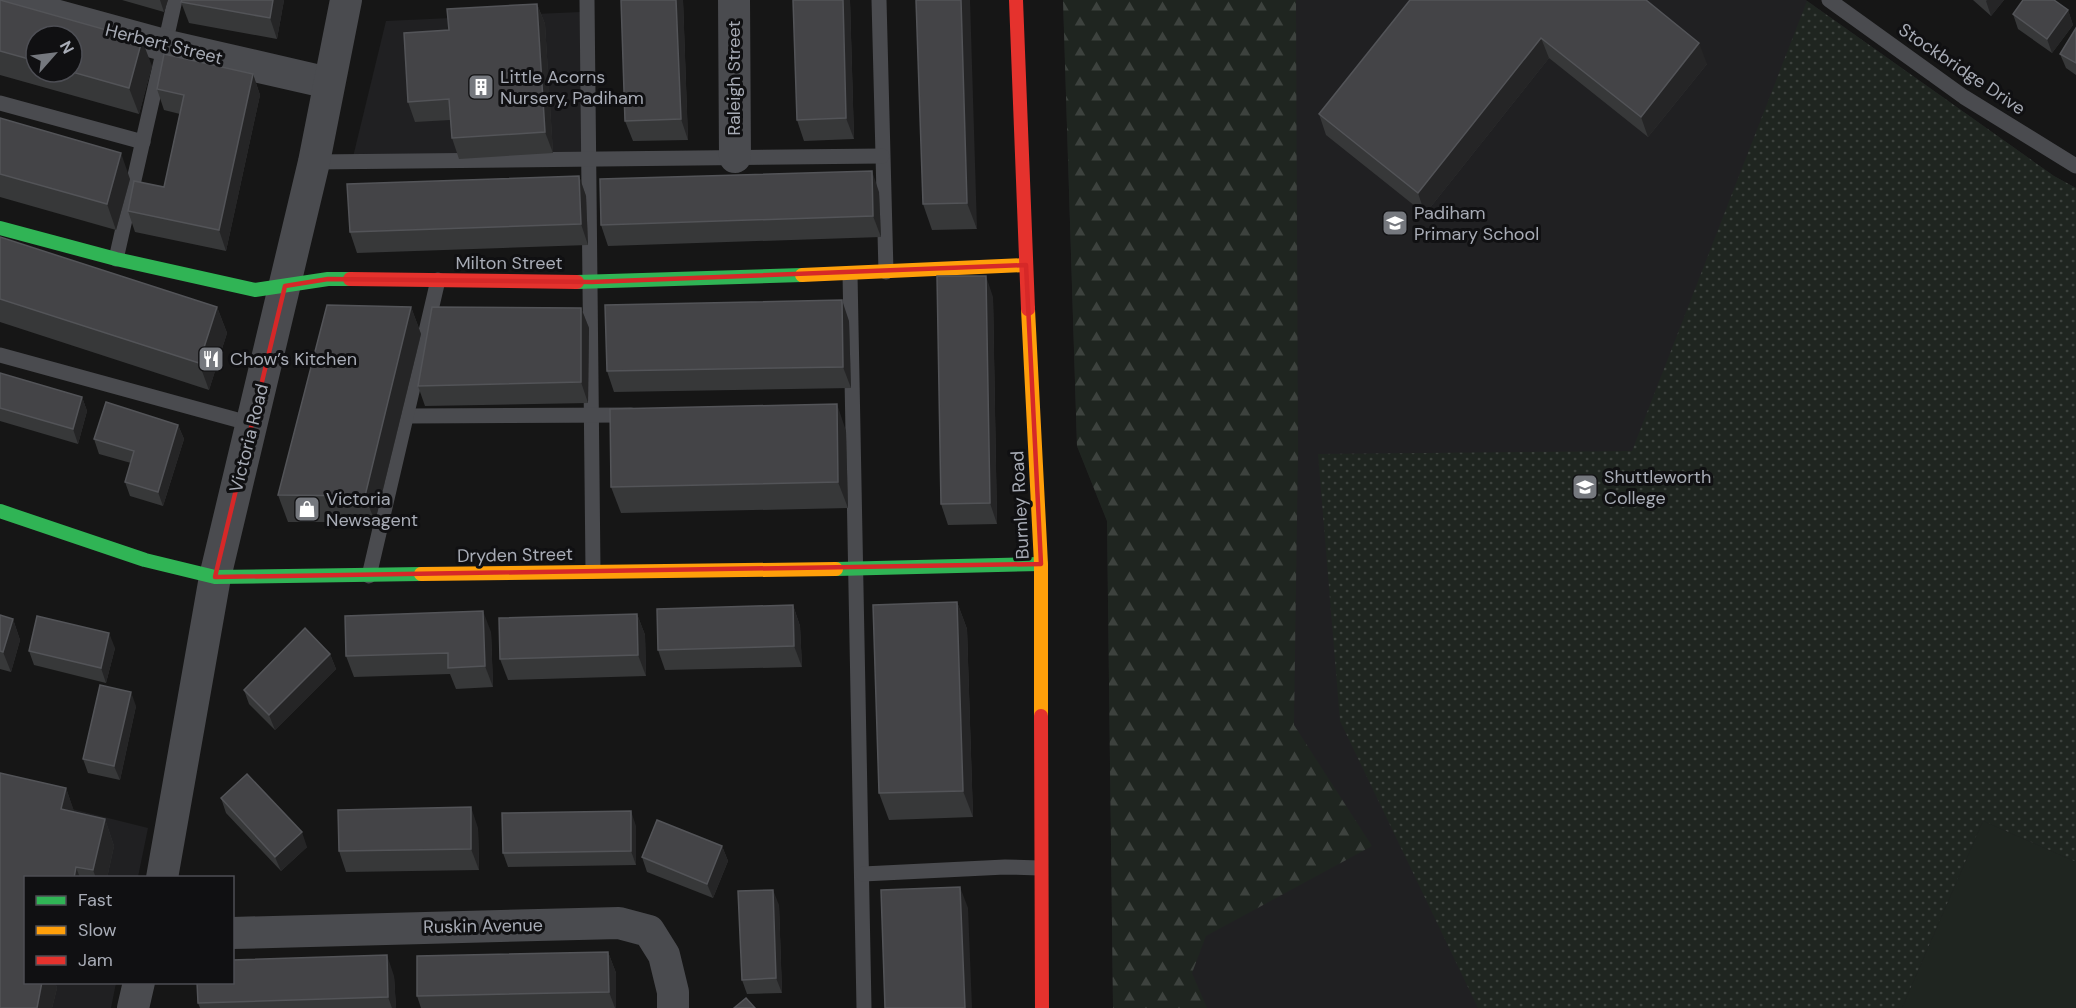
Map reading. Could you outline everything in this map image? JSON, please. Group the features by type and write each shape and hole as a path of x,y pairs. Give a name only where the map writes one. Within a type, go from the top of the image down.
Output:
{"street":[{"name":"Herbert Street","path":"0,0 164,45 329,83"},
{"name":"Victoria Road","path":"162,876 215,577 314,162 346,0"},
{"name":"Raleigh Street","path":"734,0 735,157"},
{"name":"Burnley Road","path":"1016,0 1041,564 1042,1008"},
{"name":"Milton Street","path":"0,228 116,259 255,290 328,279 591,282 850,274 1026,265"},
{"name":"Dryden Street","path":"0,511 145,560 215,577 855,569 1041,564"},
{"name":"Ruskin Avenue","path":"234,933 619,923 649,931 664,955 673,992 673,1008"},
{"path":"133,1008 139,984"}],"lane":[{"path":"116,259 176,0"},
{"path":"587,0 593,571"},
{"path":"879,0 886,272"},
{"name":"Stockbridge Drive","path":"1829,0 1964,97 2076,166"},
{"path":"0,103 143,142"},
{"path":"314,162 882,156"},
{"path":"850,274 847,411 855,569 864,1008"},
{"path":"369,576 438,280"},
{"path":"0,355 252,424"},
{"path":"406,416 652,415"},
{"path":"862,874 1005,867 1040,868"}],"highlighted area":[{"path":"1026,265 1041,564 215,577 285,286 328,279 591,282"}],"shaded area":[{"name":"Shuttleworth College","path":"1063,0 1806,0 2054,176 2076,188 2076,1008 1113,1008 1107,521 1077,446"},
{"path":"580,12 583,153 353,157 386,21"},
{"path":"0,791 148,828 138,876 24,876 24,984 116,984 111,1008 0,1008"}],"green space":[{"path":"1063,0 1296,0 1298,451 1294,725 1372,846 1206,936 1192,973 1207,1008 1113,1008 1107,521 1077,446"},
{"name":"Shuttleworth College","path":"1807,1 2054,176 2076,188 2076,862 1983,821 1902,1008 1478,1008 1340,721 1318,454 1632,451"},
{"path":"1983,821 2076,862 2076,1008 1902,1008"}],"building":[{"path":"0,0 142,40 129,88 84,75 84,24 24,24 24,58 0,51"},
{"path":"182,0 273,0 270,18 181,2"},
{"path":"621,0 676,0 681,119 625,121"},
{"path":"793,0 843,0 846,118 797,120"},
{"path":"916,0 961,0 967,203 923,204"},
{"path":"1410,0 1646,0 1699,43 1641,117 1541,38 1418,193 1319,114"},
{"path":"2023,0 2054,0 2068,10 2047,39 2013,14"},
{"name":"Little Acorns Nursery, Padiham","path":"537,4 545,132 452,138 449,99 408,102 404,33 449,30 447,9"},
{"path":"2076,28 2076,63 2060,54"},
{"path":"164,54 253,74 219,230 128,211 134,181 164,187 184,95 157,89"},
{"path":"0,118 121,153 107,204 0,174"},
{"path":"872,171 873,216 601,225 600,179"},
{"path":"579,176 581,224 350,232 347,184"},
{"path":"0,237 217,307 199,363 0,299"},
{"path":"937,276 986,276 990,503 941,504"},
{"path":"842,300 843,367 607,371 605,305"},
{"path":"327,305 411,307 365,496 278,495"},
{"path":"432,307 581,308 581,382 418,386"},
{"path":"0,373 82,397 73,429 0,408"},
{"path":"106,402 178,425 158,492 125,482 134,451 94,439"},
{"path":"837,404 838,482 611,487 610,409"},
{"path":"957,602 963,791 879,793 873,605"},
{"path":"793,605 794,646 658,650 657,609"},
{"path":"483,611 485,666 448,668 448,653 346,656 345,616"},
{"path":"637,614 638,655 500,659 499,618"},
{"path":"0,615 13,619 3,652 0,651"},
{"path":"37,616 109,633 101,668 29,651"},
{"path":"305,628 330,654 269,715 244,690"},
{"path":"100,685 131,692 114,766 83,759"},
{"path":"0,773 66,788 61,809 105,819 93,870 76,867 74,876 24,876 24,984 42,984 37,1008 0,1008"},
{"path":"247,774 302,832 275,857 221,798"},
{"path":"471,807 471,849 339,851 338,810"},
{"path":"631,811 631,851 503,853 502,813"},
{"path":"657,820 722,846 707,884 642,857"},
{"path":"960,887 965,1008 885,1008 881,890"},
{"path":"773,890 776,978 742,980 738,891"},
{"path":"608,952 609,992 417,996 417,956"},
{"path":"387,955 388,997 198,1003 197,984 234,984 234,960"},
{"path":"746,998 755,1008 734,1008"}],"traffic: fast":[{"path":"0,228 116,259 255,290 328,279 350,279"},
{"path":"577,282 802,275"},
{"path":"0,511 145,560 215,577 421,574"},
{"path":"836,569 1041,564"}],"traffic: slow":[{"path":"802,275 1026,265"},
{"path":"1028,309 1041,564 1041,716"},
{"path":"421,574 836,569"}],"traffic: jam":[{"path":"1016,0 1028,309"},
{"path":"350,279 577,282"},
{"path":"1041,716 1042,1008"}],"place":[{"name":"Little Acorns Nursery, Padiham","path":"481,87"},
{"name":"Padiham Primary School","path":"1395,223"},
{"name":"Chow’s Kitchen","path":"211,359"},
{"name":"Shuttleworth College","path":"1585,487"},
{"name":"Victoria Newsagent","path":"307,509"}]}
